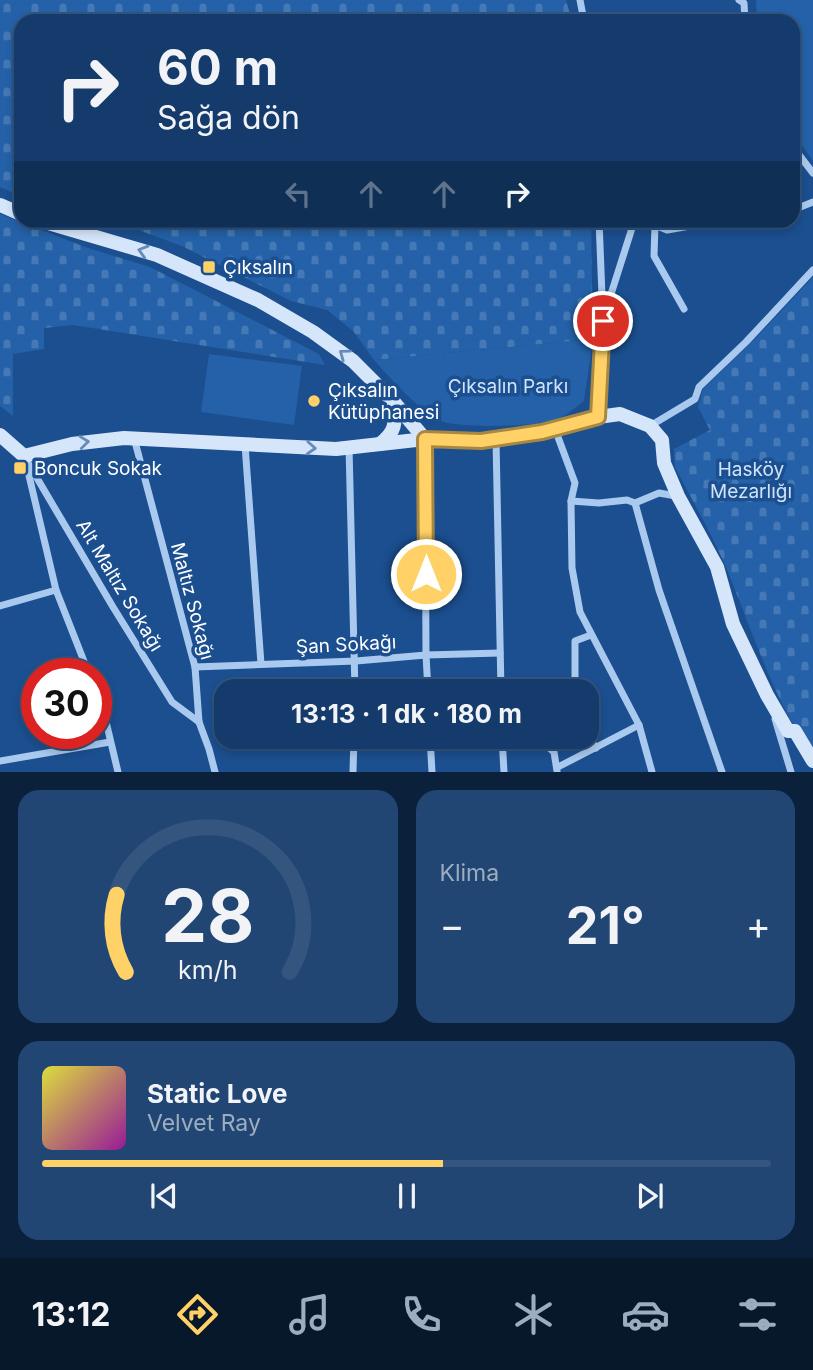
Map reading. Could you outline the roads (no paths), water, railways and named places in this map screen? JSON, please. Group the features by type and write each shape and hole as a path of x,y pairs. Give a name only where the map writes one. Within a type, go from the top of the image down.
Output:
{"street":[{"path":"800,156 813,173"},
{"path":"65,228 157,255 257,300 313,332 353,361 393,401 425,439 427,679"},
{"path":"598,417 603,321 599,228"},
{"path":"603,321 632,228"},
{"path":"655,228 654,256 684,309"},
{"path":"650,426 695,399 699,387 746,342 813,270"},
{"path":"380,444 391,436 397,425 393,401"},
{"path":"24,456 72,444 134,438 336,449 425,439 481,441 554,429 620,414 650,426 662,440 664,463 678,496 717,567 733,624 767,695 788,731 795,731 813,761"},
{"path":"554,429 575,483 571,501 572,568 580,612 639,725 652,772"},
{"path":"0,435 24,456 56,590 83,658"},
{"name":"Maltız Sokağı","path":"134,438 195,667 199,722 215,772"},
{"path":"496,439 501,679"},
{"path":"245,444 261,664"},
{"path":"349,447 355,679"},
{"name":"Alt Maltız Sokağı","path":"24,456 172,702 199,722"},
{"path":"571,501 635,502 659,494 678,496"},
{"path":"635,502 659,590 722,772"},
{"path":"0,606 56,590"},
{"path":"575,679 575,641 591,635"},
{"name":"Şan Sokağı","path":"195,667 356,662 426,655 500,653"},
{"path":"767,695 791,772"},
{"path":"599,746 639,725"},
{"path":"0,761 69,749"},
{"path":"112,749 118,772"},
{"path":"354,749 354,772"},
{"path":"431,749 432,772"},
{"path":"503,749 504,772"},
{"path":"551,749 554,752 557,769 594,749"}],"place":[{"name":"Çıksalın","path":"209,267"},
{"name":"Çıksalın Kütüphanesi","path":"314,401"},
{"name":"Boncuk Sokak","path":"20,468"}],"park label":[{"name":"Çıksalın Parkı","path":"508,386"},
{"name":"Hasköy Mezarlığı","path":"751,480"}]}
